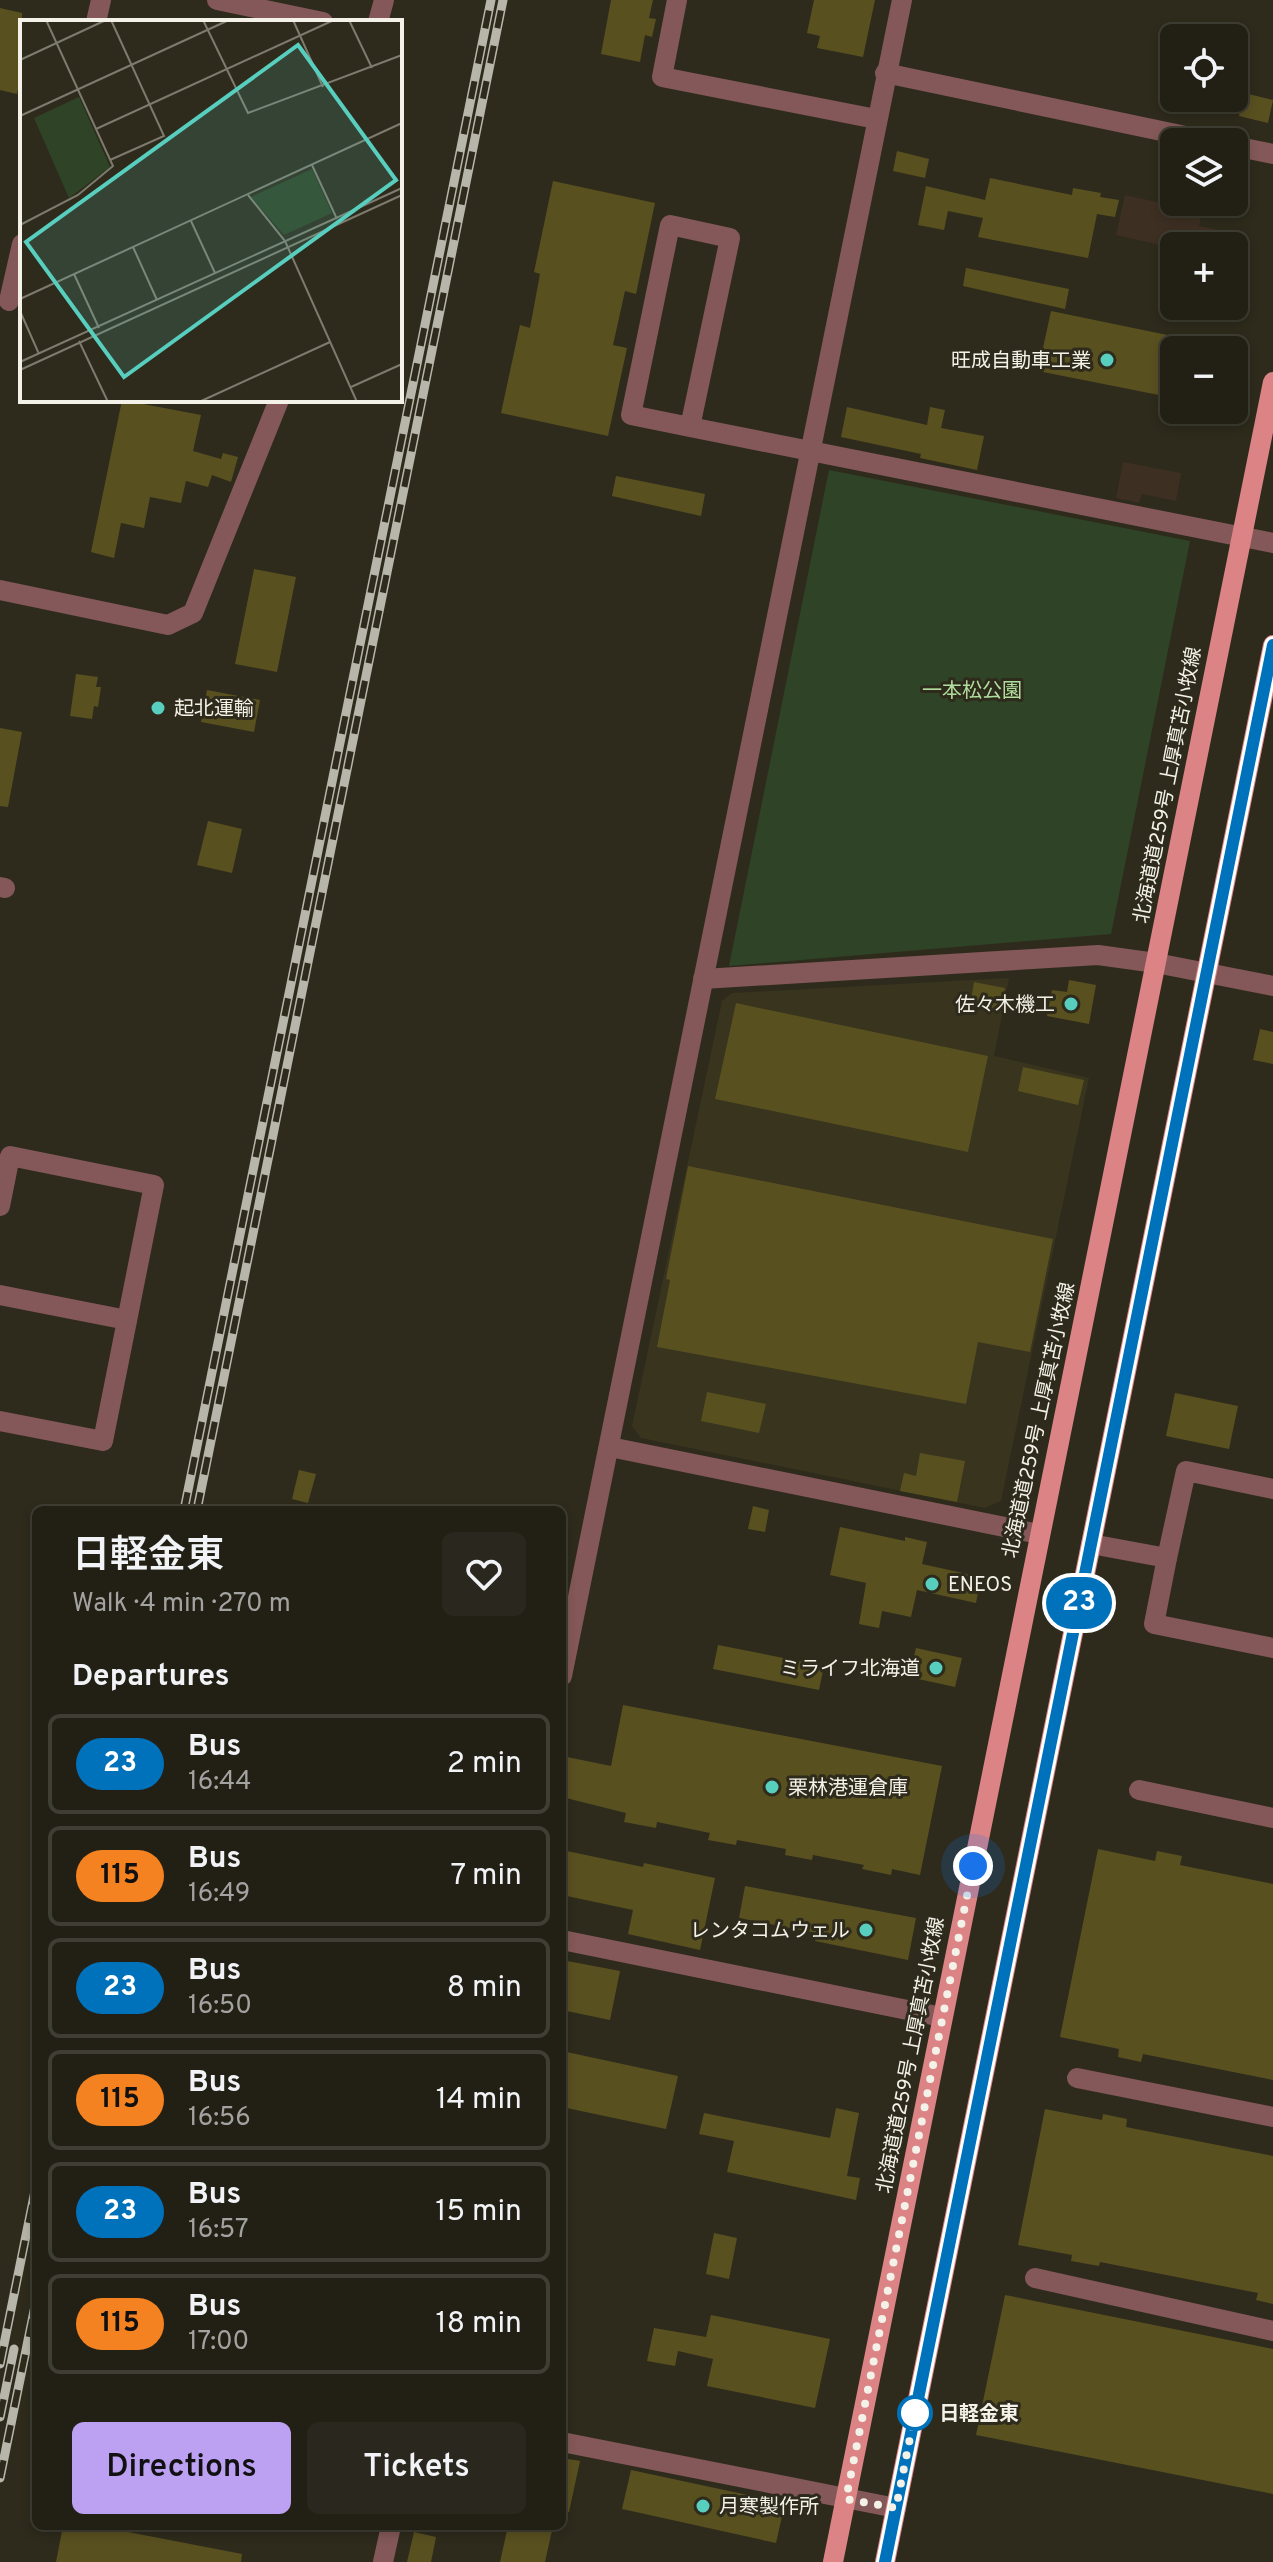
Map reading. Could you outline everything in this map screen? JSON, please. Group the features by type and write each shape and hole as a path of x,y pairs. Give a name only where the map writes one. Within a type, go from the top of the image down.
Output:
{"main road":[{"name":"北海道道259号 上厚真苫小牧線","path":"833,2562 1273,382"},
{"path":"885,2562 1273,645"}],"street":[{"path":"96,20 101,0"},
{"path":"217,0 313,20"},
{"path":"379,20 384,0"},
{"path":"677,0 662,77 876,119"},
{"path":"566,1657 902,0"},
{"path":"885,73 1160,131"},
{"path":"1248,149 1273,154"},
{"path":"690,427 730,238 670,225 631,415 690,427 809,451 1273,543"},
{"path":"9,301 20,253"},
{"path":"0,590 168,625 193,613 278,402"},
{"path":"703,979 1098,955 1273,986"},
{"path":"0,1206 10,1156 154,1185 103,1441 0,1421"},
{"path":"0,1295 127,1320"},
{"path":"610,1447 1039,1534"},
{"path":"1273,1489 1186,1471 1154,1624 1273,1648"},
{"path":"1091,1544 1167,1558"},
{"path":"1139,1790 1273,1818"},
{"path":"566,1941 942,2017"},
{"path":"1077,2078 1273,2117"},
{"path":"1035,2278 1273,2331"},
{"path":"566,2443 896,2508"},
{"path":"383,2562 389,2530"}],"shaded area":[{"path":"1125,195 1160,203 1160,216 1201,216 1199,226 1219,230 1160,232 1160,245 1116,235"},
{"path":"1123,462 1181,473 1176,501 1142,494 1139,503 1116,498"},
{"path":"1009,978 994,1056 1089,1078 1001,1501 985,1508 641,1438 632,1426 722,1001 732,993"}],"green space":[{"name":"一本松公園","path":"829,470 1190,541 1111,934 729,966"}],"building":[{"path":"611,0 653,0 649,18 656,19 652,37 645,35 640,62 601,54"},
{"path":"814,0 875,0 863,57 817,48 820,36 807,33"},
{"path":"0,8 22,13 22,20 17,94 0,90"},
{"path":"1248,94 1273,100 1268,123 1239,116 1240,112 1248,112"},
{"path":"897,151 929,159 925,178 893,171"},
{"path":"990,178 1072,195 1073,188 1101,193 1100,197 1119,200 1115,217 1097,214 1088,258 978,237 983,218 948,211 944,230 918,225 926,186 985,200"},
{"path":"553,181 655,203 636,294 625,291 613,345 627,348 608,436 501,413 520,325 530,328 540,274 534,272"},
{"path":"966,268 1069,289 1065,309 963,286"},
{"name":"旺成自動車工業","path":"1051,311 1172,336 1160,336 1160,395 1038,371"},
{"path":"122,402 201,415 193,451 221,459 223,453 238,457 231,482 212,475 208,487 186,481 181,503 150,497 144,528 121,523 114,558 91,552"},
{"path":"847,407 927,425 930,407 945,410 941,428 984,436 977,470 841,437"},
{"path":"616,476 705,494 701,516 612,496"},
{"path":"254,569 296,577 277,672 235,664"},
{"path":"76,674 98,677 96,687 101,687 98,707 94,706 92,719 70,716"},
{"path":"207,690 260,700 254,732 201,722"},
{"path":"0,728 22,732 8,807 0,806"},
{"path":"208,821 242,829 232,873 197,865"},
{"name":"佐々木機工","path":"1069,980 1096,985 1089,1024 1047,1016 1052,990 1067,992"},
{"path":"974,982 1005,988 1001,1012 970,1007"},
{"path":"736,1003 988,1056 968,1152 715,1099"},
{"path":"1260,1029 1273,1032 1273,1064 1253,1060"},
{"path":"1023,1067 1084,1080 1078,1105 1018,1091"},
{"path":"688,1166 1053,1239 1030,1352 978,1342 966,1404 657,1347 670,1280 666,1279"},
{"path":"707,1392 766,1404 759,1433 701,1421"},
{"path":"1175,1393 1238,1406 1229,1449 1166,1436"},
{"path":"920,1453 965,1461 957,1502 900,1491 904,1473 916,1476"},
{"path":"299,1470 316,1474 308,1503 292,1499"},
{"path":"753,1506 769,1510 765,1532 748,1529"},
{"path":"840,1527 905,1541 905,1537 927,1542 922,1564 981,1577 976,1603 917,1590 911,1617 882,1611 879,1628 859,1624 866,1583 830,1575"},
{"path":"718,1645 824,1666 819,1690 713,1669"},
{"name":"ミライフ北海道","path":"916,1648 962,1658 955,1687 909,1677"},
{"name":"栗林港運倉庫","path":"623,1705 942,1766 920,1875 892,1869 891,1875 862,1869 864,1865 813,1855 812,1860 785,1855 786,1849 737,1840 736,1845 708,1840 710,1833 657,1822 656,1828 624,1822 626,1813 566,1798 567,1757 611,1766"},
{"path":"1098,1849 1155,1861 1157,1851 1182,1856 1180,1865 1273,1884 1273,2080 1143,2054 1141,2062 1118,2057 1119,2049 1060,2037"},
{"path":"566,1851 715,1878 700,1950 628,1934 633,1910 566,1896"},
{"name":"レンタコムウェル","path":"745,1886 916,1918 908,1960 815,1941 817,1933 739,1918"},
{"path":"566,1961 620,1971 610,2020 566,2011"},
{"path":"566,2052 678,2076 666,2129 566,2108"},
{"path":"836,2108 859,2113 847,2176 860,2178 856,2200 727,2172 734,2141 699,2134 704,2113 830,2138"},
{"path":"1045,2109 1102,2120 1103,2114 1127,2119 1126,2127 1273,2156 1273,2304 1256,2300 1258,2293 1100,2262 1099,2266 1071,2261 1072,2255 1018,2245"},
{"path":"714,2233 737,2238 729,2279 706,2274"},
{"path":"1005,2295 1273,2349 1273,2494 976,2435"},
{"path":"711,2315 830,2339 815,2408 707,2386 713,2359 678,2351 675,2366 647,2361 654,2328 706,2337"},
{"path":"566,2459 580,2461 569,2512 566,2512"},
{"name":"月寒製作所","path":"631,2470 785,2503 776,2543 622,2509"},
{"path":"62,2530 118,2530 242,2554 241,2562 56,2562"},
{"path":"507,2530 552,2530 545,2562 500,2562"},
{"path":"414,2532 436,2537 431,2562 407,2562"}],"railway":[{"path":"185,1506 491,0"},
{"path":"198,1506 503,0"},
{"path":"0,2364 32,2206"},
{"path":"0,2478 32,2321"},
{"path":"0,2417 14,2349"}],"bus line":[{"name":"23","path":"885,2562 1273,645"}],"place":[{"name":"旺成自動車工業","path":"1107,360"},
{"name":"起北運輸","path":"158,708"},
{"name":"佐々木機工","path":"1071,1004"},
{"name":"ENEOS","path":"932,1584"},
{"name":"ミライフ北海道","path":"936,1668"},
{"name":"栗林港運倉庫","path":"772,1787"},
{"name":"レンタコムウェル","path":"866,1930"},
{"name":"日軽金東","path":"915,2413"},
{"name":"月寒製作所","path":"703,2506"}],"route":[{"path":"915,2413 896,2508 846,2499 973,1866"}]}
